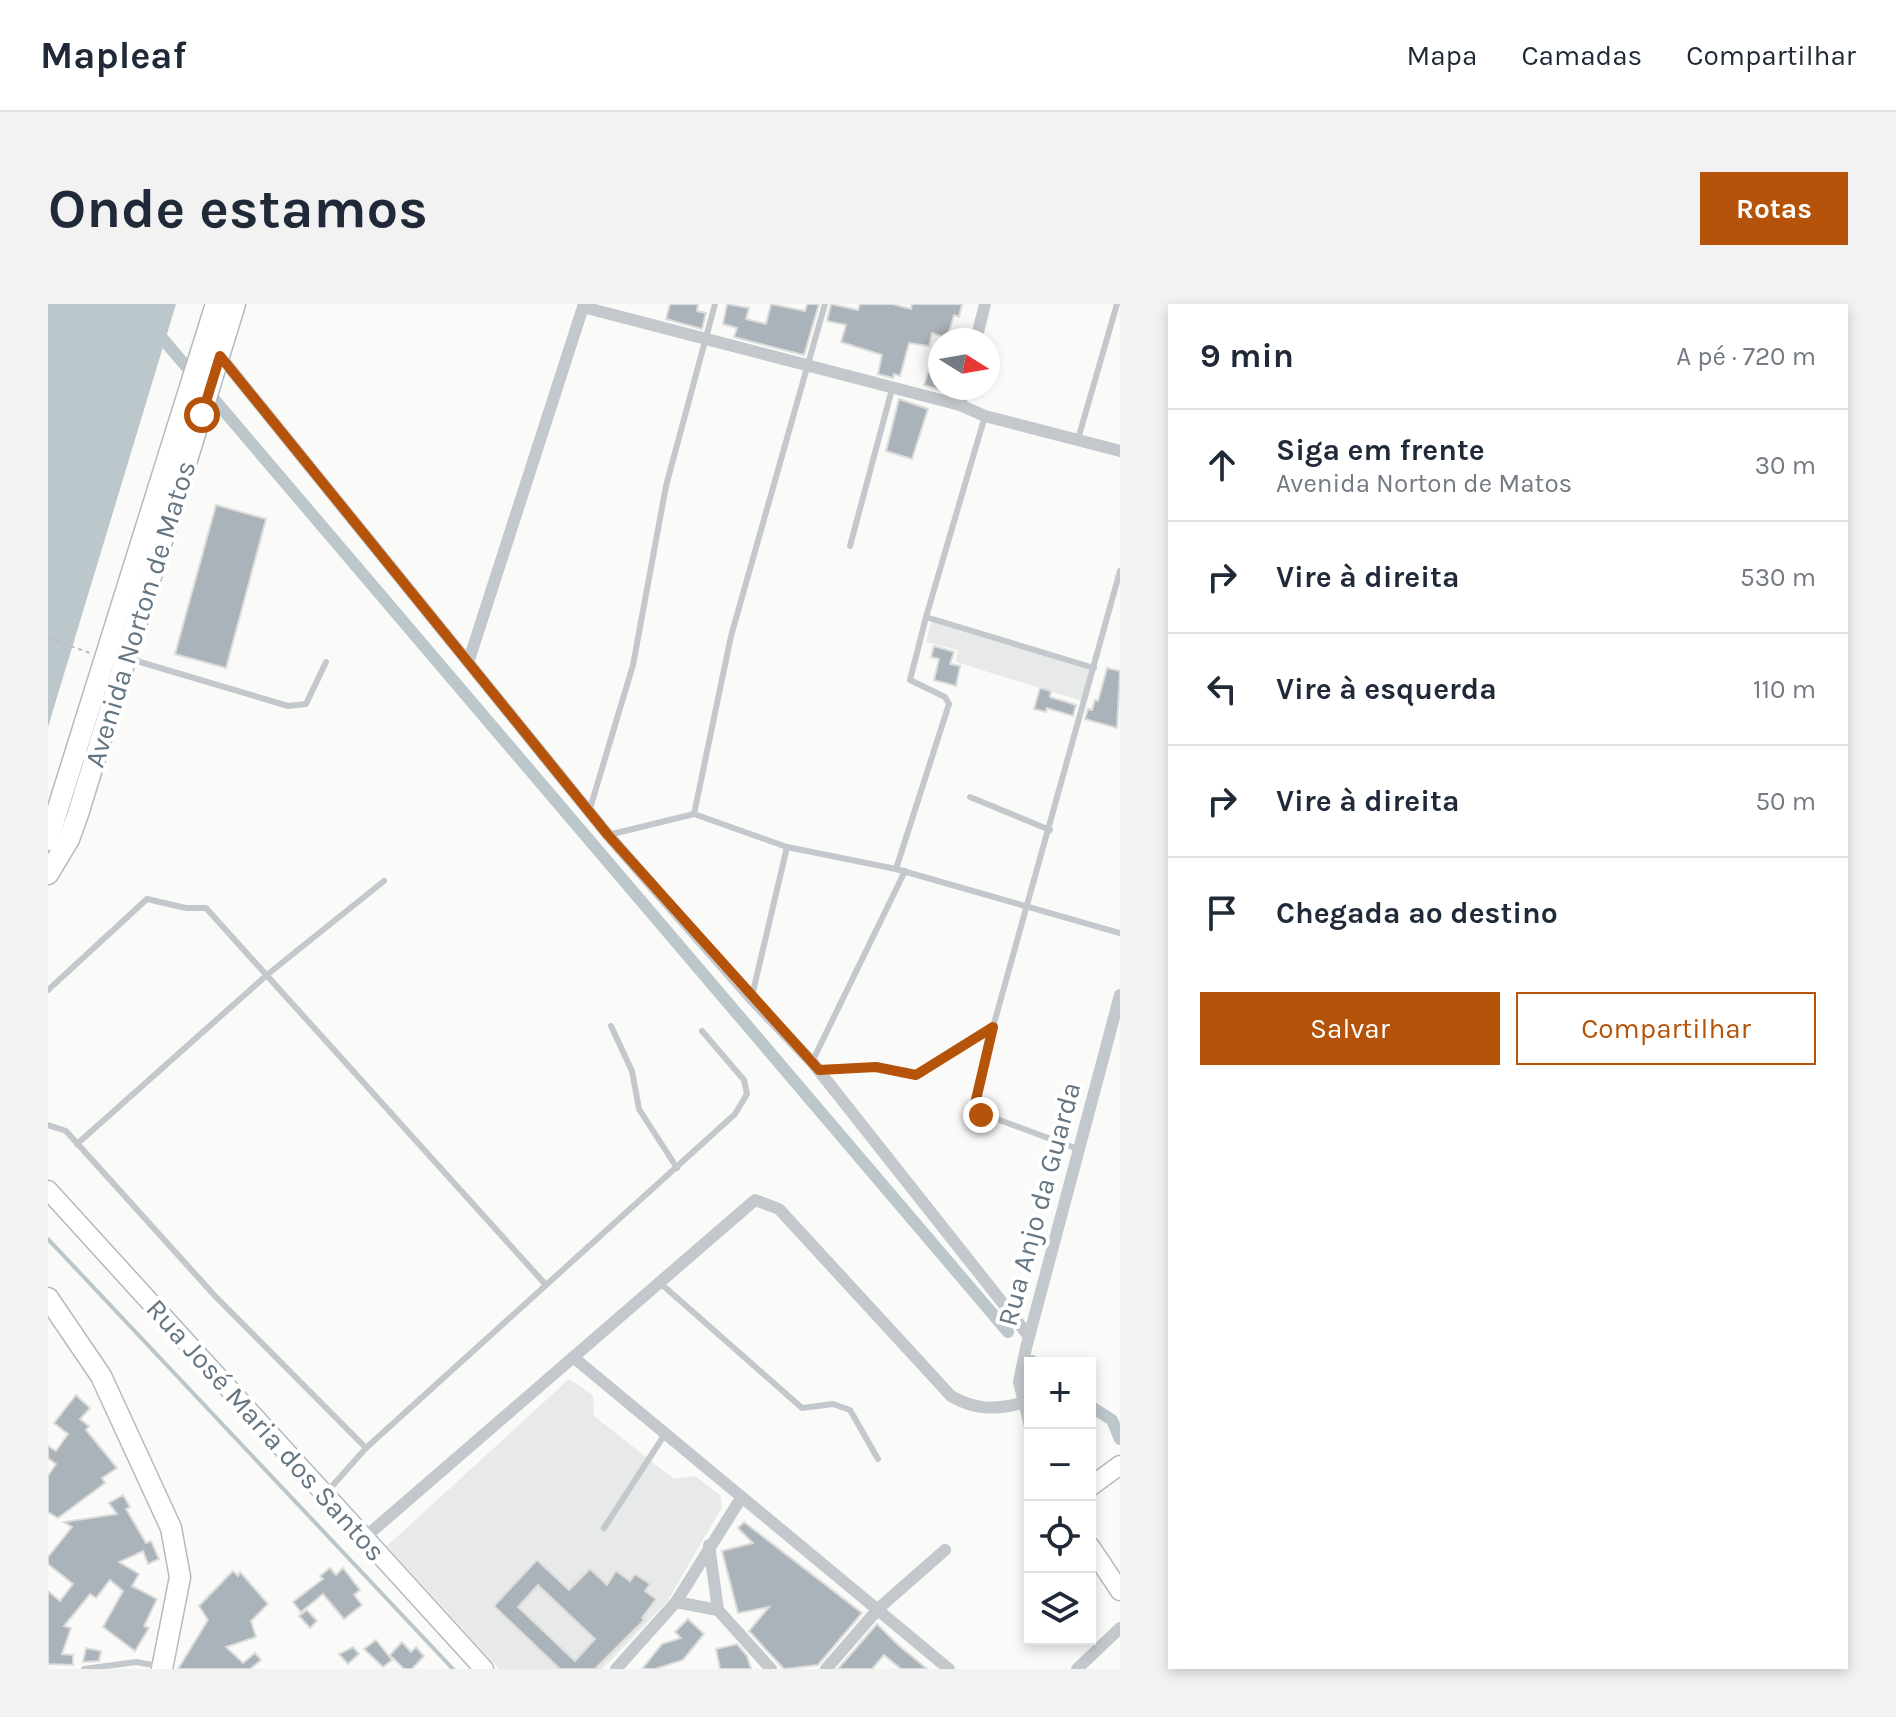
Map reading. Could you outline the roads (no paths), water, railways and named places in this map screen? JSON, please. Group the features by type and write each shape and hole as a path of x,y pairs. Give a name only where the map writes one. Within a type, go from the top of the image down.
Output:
{"main road":[{"name":"Avenida Norton de Matos","path":"48,840 202,415 212,359 216,304"},
{"name":"Avenida Norton de Matos","path":"48,874 69,839 78,814 116,658 189,396 212,359 235,304"},
{"path":"48,1298 101,1376 171,1528 180,1577 162,1668"}],"street":[{"path":"979,328 985,304"},
{"path":"469,660 584,306 960,405 985,416 1120,451"},
{"path":"212,359 469,660 608,835 815,1066 1028,1335"},
{"path":"960,405 961,400"},
{"name":"Rua Anjo da Guarda","path":"1024,1409 1019,1382 1028,1335 1120,995"},
{"name":"Rua José Maria dos Santos","path":"48,1190 484,1669"},
{"path":"363,1539 750,1202 763,1200 779,1209 951,1396 969,1406 990,1409 1022,1403"},
{"path":"573,1357 949,1669"},
{"path":"1096,1483 1120,1465"},
{"path":"616,1669 676,1602 741,1498"},
{"path":"709,1545 718,1610 771,1669"},
{"path":"826,1669 879,1608 945,1550"},
{"path":"1096,1555 1120,1591"},
{"path":"676,1602 718,1610"},
{"path":"1077,1669 1120,1628"}],"lane":[{"path":"589,812 633,665 666,486 715,304"},
{"path":"694,814 731,636 825,304"},
{"path":"1078,439 1117,304"},
{"path":"850,546 892,389"},
{"path":"896,869 949,704 945,697 910,680 985,416"},
{"path":"1078,1149 975,1111 993,1027 1029,908 1120,571"},
{"path":"926,617 1094,668"},
{"path":"116,658 288,706 306,704 326,662"},
{"path":"970,797 1050,830"},
{"path":"608,835 694,814 787,847 905,871 1120,933"},
{"path":"752,999 787,847"},
{"path":"905,871 815,1066 876,1067 916,1075 993,1027"},
{"path":"77,1144 268,974 384,881"},
{"path":"48,990 147,899 154,898 186,908 206,908 546,1285"},
{"path":"611,1026 632,1071 639,1109 677,1168"},
{"path":"326,1493 366,1448 735,1114 747,1094 744,1080 702,1031"},
{"path":"48,1125 66,1131 215,1296 366,1448"},
{"path":"659,1281 802,1408 833,1404 850,1410 878,1459"},
{"path":"604,1528 665,1434"},
{"path":"84,1669 136,1662 162,1668"}],"waterway":[{"path":"156,331 1008,1332"},
{"path":"48,1239 453,1669"},
{"path":"1096,1410 1112,1420 1120,1439"}]}
